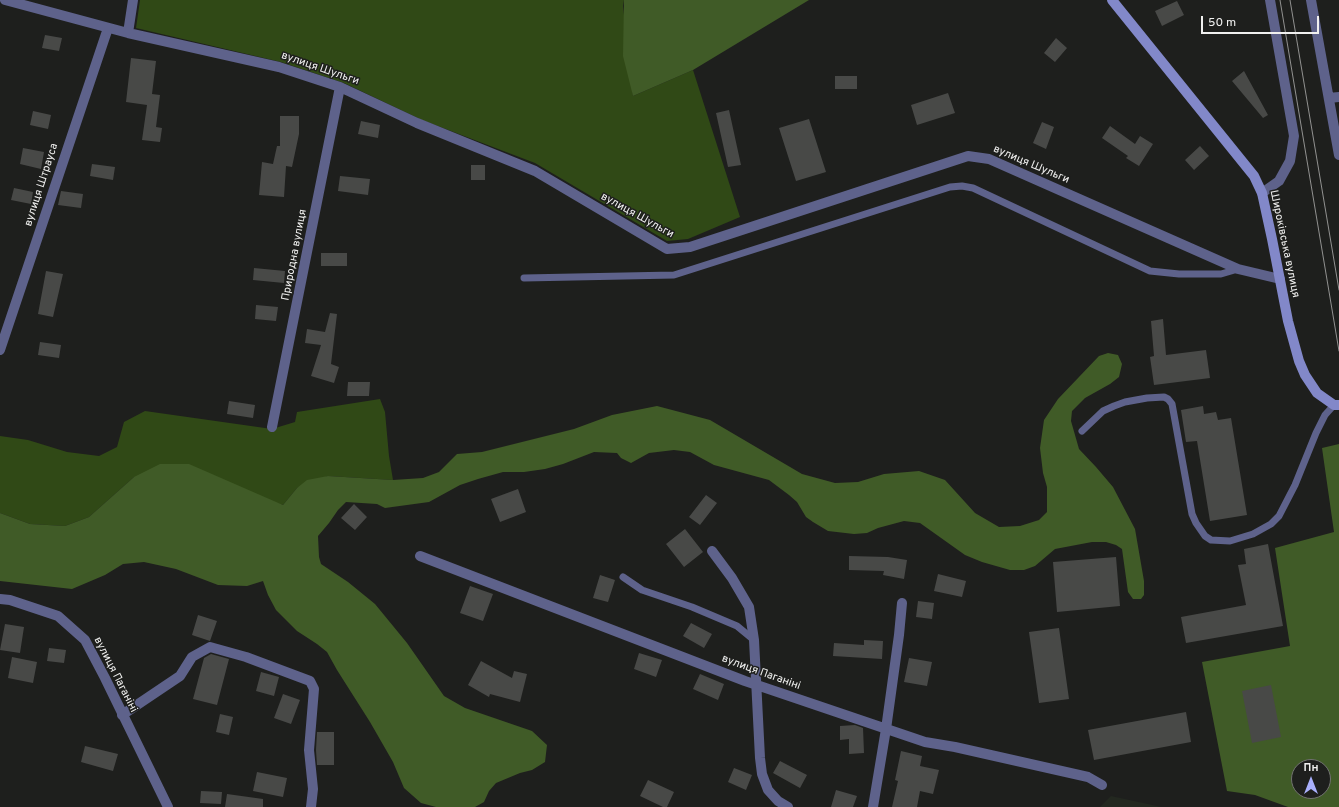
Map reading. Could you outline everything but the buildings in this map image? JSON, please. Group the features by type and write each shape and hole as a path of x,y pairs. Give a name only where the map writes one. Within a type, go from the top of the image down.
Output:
{"main road":[{"name":"Широківська вулиця","path":"1112,0 1254,176 1262,193 1288,321 1304,375 1317,393 1336,405"}],"street":[{"name":"вулиця Шульги","path":"5,0 128,33 279,67 340,87 417,123 534,171 667,249 690,247 968,156 989,159 1238,269 1280,279"},
{"path":"128,33 133,0"},
{"path":"1262,193 1279,181 1290,161 1294,136 1270,0"},
{"path":"1311,0 1334,98 1339,154"},
{"name":"вулиця Штрауса","path":"0,350 108,28"},
{"name":"Природна вулиця","path":"272,427 340,87"},
{"path":"712,551 732,578 750,607 754,640 762,774 768,790 778,801 788,807"},
{"name":"вулиця Паганіні","path":"420,556 756,685 886,729 925,742 1088,777 1102,785"},
{"name":"вулиця Паганіні","path":"0,599 10,600 58,616 85,640 168,807"},
{"path":"873,807 886,729 902,603"},
{"path":"122,715 180,676 192,657 210,647 246,656 310,682 314,689 309,750 313,789 311,807"}],"lane":[{"path":"524,278 674,275 942,189 962,186 972,188 1150,271 1179,274 1221,274 1238,269"},
{"path":"1082,430 1103,411 1125,402 1147,398 1164,397 1168,399 1172,404 1192,514 1205,536 1211,540 1230,541 1253,534 1271,524 1279,516 1295,485 1325,415 1336,405"},
{"path":"623,577 642,590 692,607 737,626 754,640"}],"shaded area":[{"path":"1111,796 1157,806 1161,807 1100,807"}],"green space":[{"path":"140,0 624,0 623,6 633,96 693,70 740,217 688,239 667,241 535,163 422,120 344,83 281,62 136,28"},
{"path":"624,0 809,0 693,70 633,96 623,56"},
{"path":"1108,353 1118,355 1122,364 1119,377 1110,384 1085,398 1072,411 1071,421 1079,449 1113,487 1135,529 1144,581 1144,595 1141,599 1133,599 1128,592 1122,549 1116,545 1106,542 1092,542 1055,549 1035,566 1024,570 1010,570 982,562 965,555 920,523 904,521 878,528 867,533 854,534 828,531 806,517 797,502 769,480 714,465 690,452 674,450 649,453 631,463 621,458 617,453 594,452 545,469 524,472 503,472 478,479 460,485 429,502 385,508 377,504 346,502 318,536 319,557 321,564 348,582 375,604 407,643 444,696 465,708 532,731 547,745 545,762 532,770 520,773 496,783 489,791 484,802 475,807 436,807 421,803 404,788 393,762 327,652 297,631 276,610 263,581 247,586 218,585 176,569 144,562 123,564 105,575 72,589 0,581 0,513 30,524 65,526 89,517 134,477 160,464 189,464 283,505 297,488 307,480 328,476 393,480 423,478 439,472 457,454 482,452 574,429 612,415 657,406 710,420 802,474 835,483 858,482 884,474 919,471 945,480 975,513 999,527 1020,526 1039,520 1047,512 1047,487 1043,473 1040,448 1044,420 1058,399 1099,356"},
{"path":"380,399 385,412 393,480 328,476 297,488 283,505 134,477 89,517 65,526 30,524 0,513 0,436 28,440 67,452 99,456 117,447 124,422 145,411 272,429 295,422 297,412"},
{"path":"1339,444 1339,807 1288,807 1255,795 1227,791 1202,662 1290,646 1275,548 1334,532 1322,448"}],"tram line":[{"path":"1280,0 1339,351"},
{"path":"1290,0 1339,290"}]}
